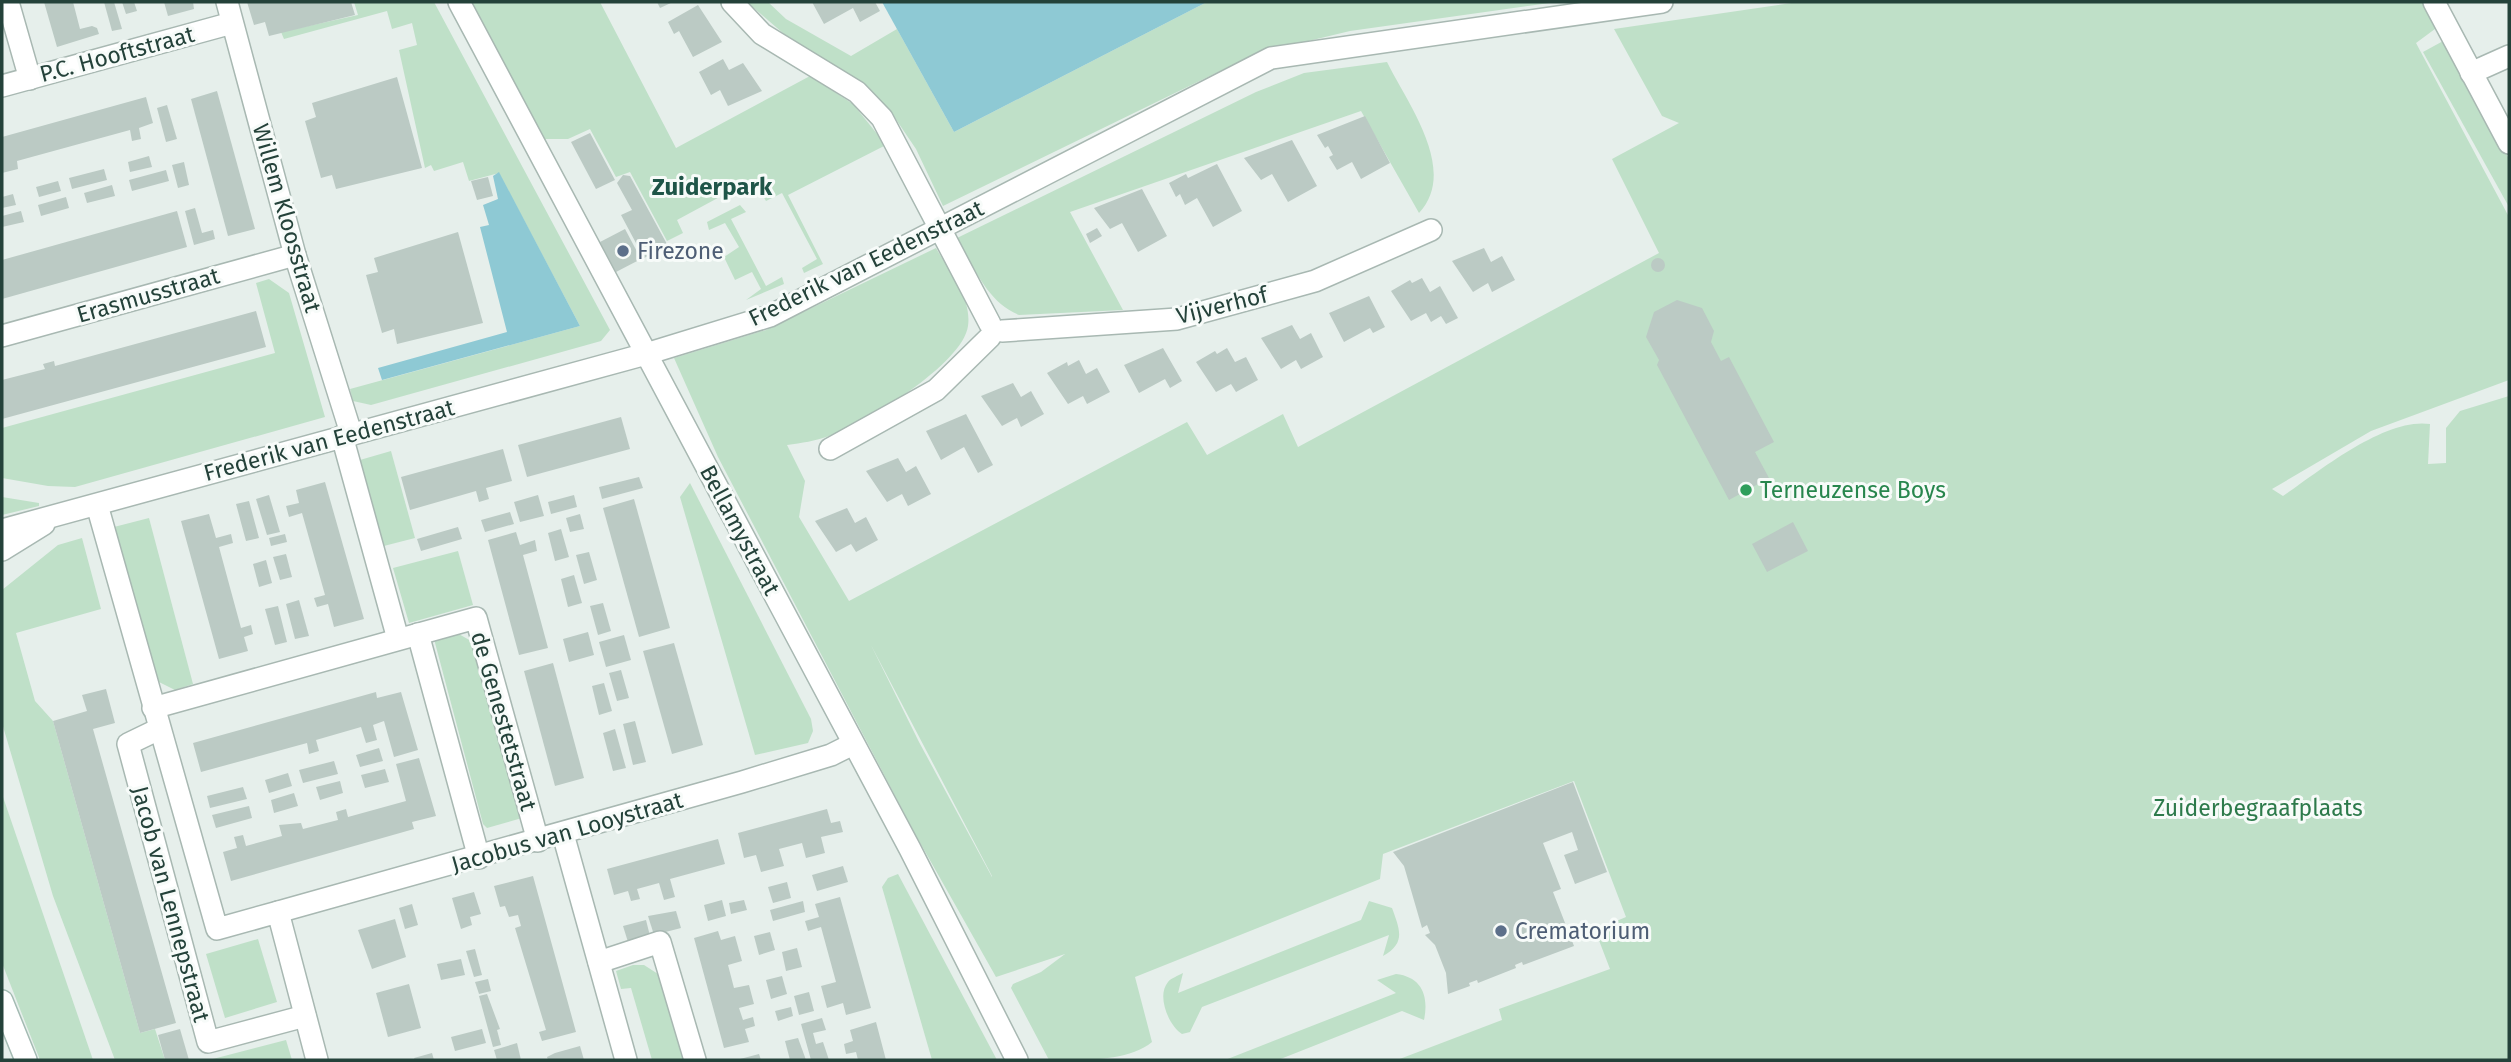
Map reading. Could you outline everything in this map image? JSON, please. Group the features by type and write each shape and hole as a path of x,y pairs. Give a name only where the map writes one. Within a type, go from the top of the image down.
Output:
{"street":[{"path":"8,2 30,79"},
{"name":"Willem Kloosstraat","path":"226,2 347,435 378,566 408,637"},
{"name":"Bellamystraat","path":"459,2 910,849 1017,1060"},
{"path":"732,2 762,34 857,92 882,118 994,331 936,390 830,449"},
{"name":"Frederik van Eedenstraat","path":"2,530 646,354 770,316 1271,58 1662,2"},
{"path":"2434,2 2509,143"},
{"name":"P.C. Hooftstraat","path":"2,86 232,23"},
{"path":"2471,74 2509,56"},
{"name":"Vijverhof","path":"994,331 1177,319 1315,281 1431,230"},
{"name":"Erasmusstraat","path":"2,336 295,254"},
{"name":"Jacob van Lennepstraat","path":"97,505 217,929 278,912"},
{"name":"Frederik van Eedenstraat","path":"2,550 57,515"},
{"name":"de Genestetstraat","path":"156,719 408,637 476,618 538,841"},
{"path":"408,637 479,858"},
{"name":"Jacob van Lennepstraat","path":"156,719 128,744 208,1042 305,1016"},
{"name":"Jacobus van Looystraat","path":"278,912 563,834 831,755 853,744"},
{"path":"563,834 626,1060"},
{"path":"278,912 317,1060"},
{"path":"599,962 660,942 695,1060"},
{"path":"2,1001 26,1060"}],"green space":[{"path":"354,2 434,2 610,330 601,341 371,405 353,401 350,389 580,326 499,173 469,181 463,162 434,171 431,165 425,168 399,50 417,45 412,23 392,29 387,11 284,39 281,32 358,15"},
{"path":"472,2 600,2 676,148 810,76 853,104 886,145 788,195 823,264 804,273 802,268 817,259 782,193 766,201 753,179 677,220 683,233 667,241 630,172 616,177 590,129 568,139 544,139"},
{"path":"747,2 768,2 786,19 851,56 897,29 954,132 1207,2 1557,2 1350,31 1255,54 943,206 916,149 893,115 868,87 784,34"},
{"name":"Zuiderbegraafplaats","path":"1798,2 2425,2 2439,26 2416,43 2509,217 2509,380 2371,431 2272,489 2283,496 2353,448 2373,437 2412,424 2430,424 2428,464 2446,463 2446,428 2460,411 2509,396 2509,1060 1397,1060 1502,1020 1499,1009 1610,969 1595,930 1626,917 1574,781 1383,854 1380,879 1135,977 1152,1042 1142,1049 1104,1058 1049,1060 1011,988 1013,984 1041,972 1065,954 996,977 914,832 718,457 674,358 766,330 936,248 967,305 968,326 962,341 949,358 931,374 887,406 829,436 787,445 805,481 799,517 849,601 1187,422 1207,455 1283,414 1298,447 1659,253 1612,159 1679,123 1662,116 1614,29","holes":["871,645 992,877 919,742"]},
{"path":"2445,40 2509,159 2509,207 2423,52"},
{"path":"1387,62 1426,137 1432,157 1434,177 1430,196 1419,213 1361,111 1070,212 1123,310 1019,315 998,302 990,293 957,238 1256,92 1304,73"},
{"path":"740,205 746,212 731,219 766,286 782,277 784,284 746,300 761,289 752,272 735,280 724,257 739,247 725,223 709,230 707,222"},
{"path":"269,279 289,293 325,417 75,487 48,486 2,478 2,428 275,353 256,283"},
{"path":"391,451 415,538 376,548 353,462"},
{"path":"690,483 811,719 813,731 808,743 755,755 680,497"},
{"path":"2,497 39,503 39,506 2,515"},
{"path":"149,518 193,684 175,690 159,682 114,527"},
{"path":"82,538 101,609 16,633 35,701 53,721 140,1033 155,1029 165,1060 115,1060 53,896 2,723 2,590 58,545"},
{"path":"458,551 473,605 409,623 393,568"},
{"path":"457,633 471,641 522,818 487,828 483,824 434,639"},
{"path":"2,794 93,1060 40,1060 2,963"},
{"path":"898,874 997,1060 932,1060 882,887 888,878"},
{"path":"1369,901 1392,908 1397,923 1398,941 1383,956 1389,935 1202,1007 1190,1032 1182,1034 1169,1018 1163,995 1171,979 1183,973 1178,993 1361,920"},
{"path":"258,939 277,1002 225,1018 206,954"},
{"path":"633,965 644,965 658,974 683,1060 652,1060 631,988 621,989 616,971"},
{"path":"1396,974 1412,979 1422,989 1424,1020 1402,1011 1278,1060 1225,1060 1396,993 1377,980"},
{"path":"286,1040 292,1060 209,1060"}],"water":[{"path":"882,2 1207,2 954,132"},
{"path":"499,172 580,326 382,380 378,368 507,332 480,227 489,225 483,205 498,199 493,176"}],"building":[{"path":"44,2 73,2 80,29 92,26 97,28 99,34 57,47"},
{"path":"104,2 114,2 122,29 112,31"},
{"path":"122,2 134,2 137,11 126,14"},
{"path":"164,2 193,2 194,9 168,16"},
{"path":"247,2 351,2 355,15 269,36 265,22 254,25"},
{"path":"657,2 673,2 660,8"},
{"path":"812,2 875,2 880,11 860,22 853,8 824,24"},
{"path":"698,5 722,42 693,57 679,31 674,34 668,22"},
{"path":"723,59 729,70 743,63 762,91 728,106 720,90 711,95 699,72"},
{"path":"397,77 422,168 336,189 332,175 321,178 305,121 316,117 312,103"},
{"path":"217,91 255,229 228,236 191,99"},
{"path":"146,97 153,123 139,128 141,139 132,141 130,130 17,161 18,169 2,173 2,137"},
{"path":"167,105 177,139 166,142 157,108"},
{"path":"1365,116 1390,163 1361,179 1352,162 1337,170 1329,157 1333,155 1328,146 1325,148 1317,135"},
{"path":"590,133 615,180 596,189 571,142"},
{"path":"1292,140 1317,186 1288,202 1272,174 1261,180 1244,158"},
{"path":"149,156 152,167 130,172 128,162"},
{"path":"184,162 189,185 178,188 172,165"},
{"path":"1217,164 1242,211 1213,227 1197,198 1185,205 1180,194 1176,197 1169,183 1186,174 1188,178"},
{"path":"104,169 107,180 72,189 69,178"},
{"path":"166,170 169,181 132,191 129,180"},
{"path":"623,175 630,176 668,246 644,258 621,215 632,210 617,183"},
{"path":"488,177 493,196 477,200 471,181"},
{"path":"58,181 61,191 39,197 36,187"},
{"path":"112,185 115,196 87,203 84,193"},
{"path":"1142,189 1167,236 1138,252 1122,223 1110,229 1094,208"},
{"path":"13,194 16,205 2,208 2,197"},
{"path":"66,197 69,208 41,216 38,205"},
{"path":"195,208 202,233 213,230 215,239 194,245 185,211"},
{"path":"21,211 24,222 2,227 2,216"},
{"path":"177,211 187,247 2,299 2,260"},
{"path":"1097,228 1102,236 1090,243 1086,234"},
{"path":"625,229 641,259 616,272 600,242"},
{"path":"458,232 483,323 397,344 394,329 382,333 366,275 378,272 374,258"},
{"path":"1484,248 1491,262 1502,256 1515,280 1492,292 1488,283 1473,292 1452,261"},
{"path":"1658,258 1663,260 1663,270 1658,272 1653,270 1651,265 1653,260"},
{"path":"1422,278 1430,292 1440,286 1458,318 1446,324 1441,316 1431,322 1426,313 1411,321 1391,291 1410,280 1412,283"},
{"path":"1369,296 1385,327 1373,333 1370,328 1344,342 1329,313"},
{"path":"1677,300 1702,308 1714,331 1711,342 1721,361 1729,357 1774,442 1755,452 1769,478 1729,500 1657,365 1659,360 1646,337 1654,312"},
{"path":"256,311 266,347 2,419 2,380 45,369 43,364 54,361 55,366"},
{"path":"1292,325 1300,339 1311,333 1323,357 1301,369 1296,360 1281,369 1261,338"},
{"path":"1163,348 1182,381 1170,388 1165,379 1139,393 1124,365"},
{"path":"1227,348 1235,362 1246,357 1258,380 1236,392 1231,384 1216,392 1196,362 1215,351 1217,354"},
{"path":"1079,360 1086,374 1097,368 1110,392 1087,404 1083,396 1068,404 1047,373 1067,362 1068,366"},
{"path":"1013,383 1021,397 1031,391 1044,414 1021,427 1017,418 1002,426 981,396"},
{"path":"966,414 993,465 978,473 964,447 941,460 926,431"},
{"path":"621,417 630,449 527,477 518,445"},
{"path":"503,449 512,481 486,488 489,499 479,502 476,491 410,510 401,477"},
{"path":"898,458 906,472 916,466 931,494 908,506 902,494 887,502 866,471"},
{"path":"639,477 643,488 602,499 599,487"},
{"path":"325,482 364,619 334,627 328,604 317,607 314,598 325,595 302,513 289,517 286,506 299,503 296,490"},
{"path":"269,495 280,532 267,535 256,499"},
{"path":"538,495 544,516 520,522 514,502"},
{"path":"574,495 577,507 551,514 548,502"},
{"path":"634,499 670,628 639,637 603,508"},
{"path":"249,501 259,538 246,541 236,504"},
{"path":"847,508 855,523 866,517 878,540 856,552 851,544 836,552 815,521"},
{"path":"510,512 514,524 485,532 481,520"},
{"path":"209,514 216,538 231,534 233,543 219,547 241,628 251,625 253,634 244,637 248,651 219,659 181,521"},
{"path":"580,514 584,529 570,532 566,518"},
{"path":"1793,522 1808,551 1767,572 1752,544"},
{"path":"458,527 462,539 421,551 417,539"},
{"path":"561,529 569,557 555,561 548,533"},
{"path":"516,532 520,545 535,540 537,551 523,555 548,648 519,655 488,540"},
{"path":"285,534 287,542 271,546 269,538"},
{"path":"589,552 597,580 584,584 576,555"},
{"path":"286,554 292,577 280,580 273,557"},
{"path":"266,560 272,583 259,587 253,564"},
{"path":"574,575 582,603 568,607 561,579"},
{"path":"299,600 309,636 295,639 286,604"},
{"path":"603,603 611,631 598,635 590,606"},
{"path":"278,606 287,642 275,645 265,609"},
{"path":"588,632 594,655 569,662 563,639"},
{"path":"624,635 631,660 606,667 599,642"},
{"path":"674,643 703,745 672,754 643,651"},
{"path":"553,663 584,778 555,786 524,671"},
{"path":"621,670 629,698 617,701 609,673"},
{"path":"604,683 612,711 599,715 592,686"},
{"path":"106,689 115,723 93,729 176,1023 140,1033 53,721 87,711 82,695"},
{"path":"376,692 377,698 401,692 418,750 394,757 384,721 373,725 377,740 366,743 361,727 316,740 319,751 309,754 307,743 201,772 193,743"},
{"path":"635,721 646,762 633,765 623,724"},
{"path":"615,729 626,768 613,771 603,733"},
{"path":"379,748 383,761 360,767 356,755"},
{"path":"419,758 436,816 412,822 414,829 231,881 223,852 237,848 234,837 243,835 246,846 282,836 279,825 301,823 303,829 338,820 336,812 346,809 348,817 406,801 396,764"},
{"path":"334,761 338,774 303,783 299,770"},
{"path":"385,769 389,782 365,788 361,775"},
{"path":"288,773 292,786 269,793 265,780"},
{"path":"340,781 343,793 320,800 316,787"},
{"path":"1573,782 1607,872 1575,884 1564,855 1578,850 1572,832 1543,843 1561,889 1553,892 1574,946 1523,965 1522,962 1515,965 1516,968 1478,983 1477,980 1469,983 1470,986 1448,994 1446,973 1435,945 1425,935 1430,933 1427,925 1422,928 1404,866 1393,852"},
{"path":"243,787 247,799 210,808 207,796"},
{"path":"294,793 298,806 274,813 271,800"},
{"path":"249,806 252,818 216,828 212,815"},
{"path":"827,809 831,823 840,821 843,832 821,837 825,853 806,858 802,843 779,849 784,866 761,872 756,855 744,858 738,833"},
{"path":"718,839 725,864 670,879 675,897 664,900 659,883 637,889 640,899 631,901 628,891 614,895 607,869"},
{"path":"843,866 848,882 817,891 812,875"},
{"path":"533,876 576,1032 542,1041 539,1032 546,1030 515,928 521,926 518,915 509,917 505,906 500,907 494,886"},
{"path":"787,882 791,898 773,903 768,887"},
{"path":"474,892 481,914 470,917 472,925 461,929 452,898"},
{"path":"840,897 871,1008 846,1015 843,1003 827,1008 821,986 836,982 821,927 808,931 805,921 819,917 815,904"},
{"path":"722,900 726,916 708,921 704,905"},
{"path":"744,900 747,910 731,914 729,903"},
{"path":"803,901 805,912 773,921 770,910"},
{"path":"412,904 418,925 405,929 399,908"},
{"path":"676,911 681,928 654,935 648,916"},
{"path":"395,919 406,957 372,969 358,930"},
{"path":"646,920 650,936 628,942 623,926"},
{"path":"718,931 721,940 735,936 742,961 728,965 734,988 749,985 754,1004 739,1008 743,1020 753,1017 755,1026 745,1029 749,1042 724,1048 694,938"},
{"path":"770,932 775,950 759,955 754,936"},
{"path":"797,948 802,967 786,971 782,952"},
{"path":"475,949 482,975 474,977 466,951"},
{"path":"461,959 465,975 441,980 437,964"},
{"path":"782,976 787,994 771,999 766,980"},
{"path":"488,979 491,991 479,994 475,982"},
{"path":"409,984 421,1028 388,1037 376,993"},
{"path":"809,992 814,1011 799,1015 794,996"},
{"path":"487,994 500,1029 497,1030 501,1045 493,1047 479,996"},
{"path":"791,1007 793,1016 778,1021 775,1011"},
{"path":"822,1018 826,1030 813,1033 816,1044 823,1042 829,1060 811,1060 801,1024"},
{"path":"876,1022 886,1060 858,1060 856,1052 846,1054 844,1044 853,1041 850,1030"},
{"path":"180,1029 189,1060 165,1060 158,1035"},
{"path":"482,1029 486,1043 455,1051 451,1037"},
{"path":"798,1038 806,1060 790,1060 785,1041"},
{"path":"517,1043 521,1060 497,1060 494,1050"},
{"path":"580,1046 584,1060 548,1060 547,1057 555,1053"},
{"path":"432,1053 434,1060 414,1058"},
{"path":"759,1054 761,1060 740,1060 740,1059"}],"place":[{"name":"Firezone","path":"623,251"},
{"name":"Terneuzense Boys","path":"1746,490"},
{"name":"Crematorium","path":"1501,931"}],"district":[{"name":"Zuiderpark","path":"712,187"}]}
